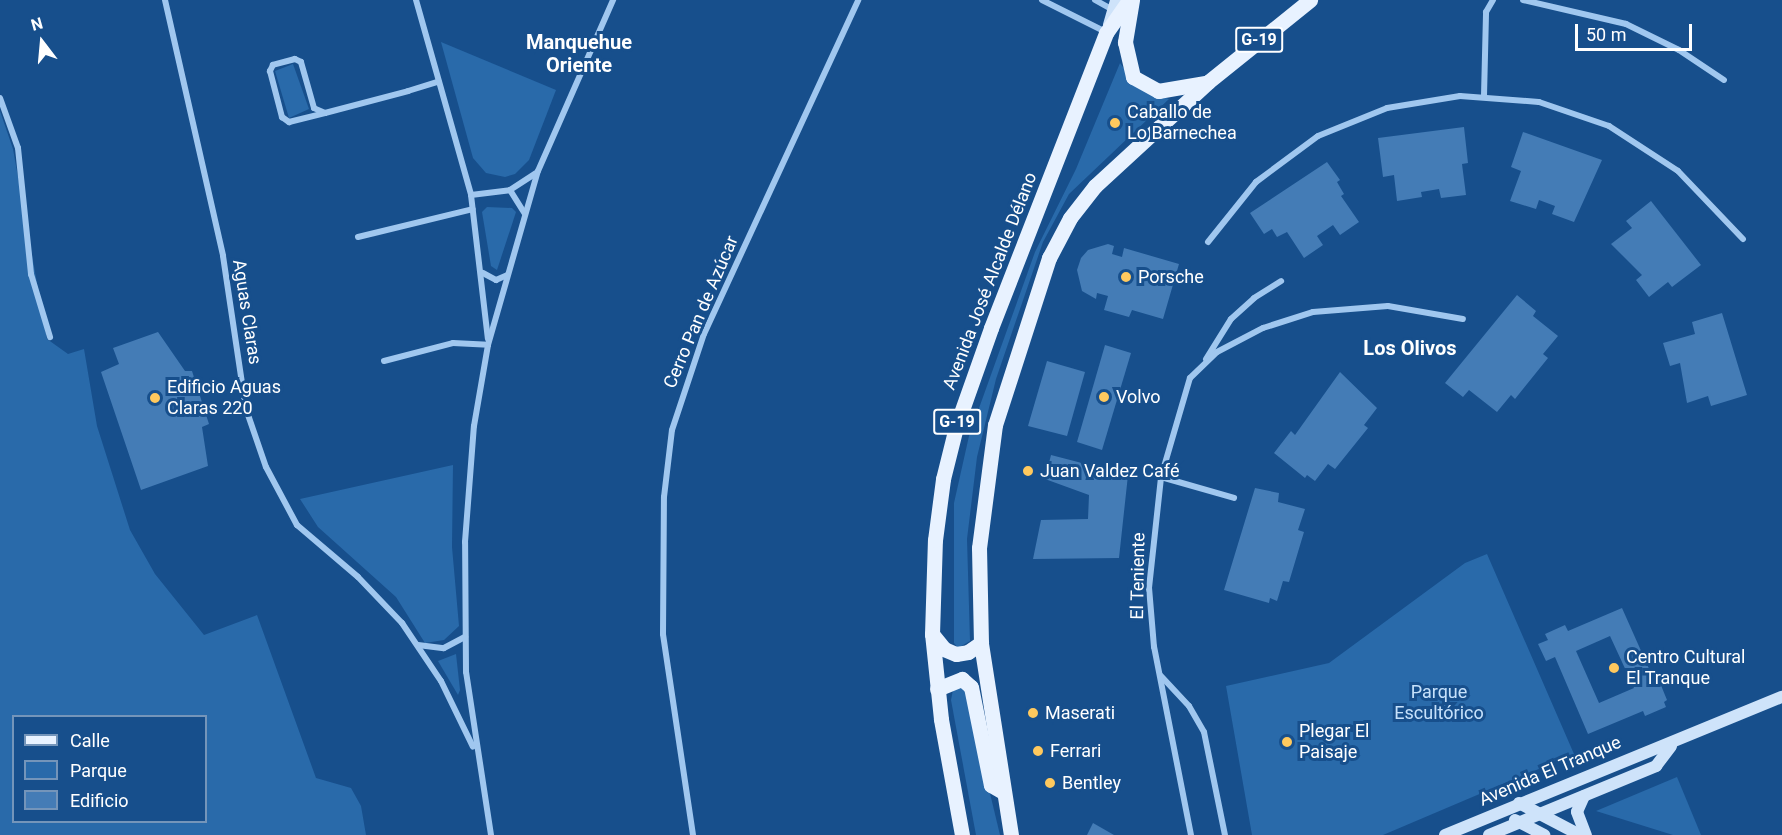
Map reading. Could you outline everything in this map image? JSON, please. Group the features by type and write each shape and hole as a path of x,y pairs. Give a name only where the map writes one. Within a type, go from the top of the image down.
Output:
{"main road":[{"name":"Avenida José Alcalde Délano","path":"1106,33 1130,0"},
{"path":"1130,0 1125,42 1133,77 1158,91 1208,82"},
{"name":"G-19","path":"1011,835 981,643 979,548 991,447 1000,405 1049,258 1070,218 1095,186 1208,82 1310,0"},
{"name":"Avenida José Alcalde Délano","path":"962,835 937,689 932,634 939,508 956,427 1106,33 1114,5"},
{"path":"932,634 944,649 956,654 968,652 981,643"},
{"path":"937,689 962,679 971,687 991,785 1003,792"},
{"name":"Avenida El Tranque","path":"1445,835 1648,750 1671,746 1782,697"},
{"name":"Avenida El Tranque","path":"1489,835 1656,766 1671,746"},
{"path":"1584,796 1577,812 1587,835"},
{"path":"1544,835 1516,824 1514,806 1540,814 1580,835"}],"street":[{"name":"Aguas Claras","path":"165,0 223,255 246,409 266,467 297,525 381,600 417,645 441,681 476,753"},
{"path":"416,0 437,82 471,195 483,272 488,345"},
{"path":"491,835 476,753 465,637 466,507 488,345 538,171 613,0"},
{"name":"Cerro Pan de Azúcar","path":"693,835 663,634 664,497 672,430 687,375 704,334 858,0"},
{"path":"1042,0 1106,33"},
{"path":"1095,0 1114,5"},
{"path":"1484,96 1486,12 1493,0"},
{"path":"1523,0 1626,24 1679,50 1724,80"},
{"path":"325,113 314,108 301,62 294,59 273,65 270,71 282,117 289,122 325,113 437,82"},
{"path":"1208,242 1256,182 1318,136 1387,108 1435,98 1484,96 1563,108 1631,137 1678,171 1743,239"},
{"path":"0,98 18,148 31,274 50,337"},
{"path":"471,195 510,190 538,171"},
{"path":"510,190 525,214"},
{"path":"358,237 473,209"},
{"path":"483,272 496,280 507,275"},
{"name":"El Teniente","path":"1191,835 1160,675 1149,588 1161,477 1185,389 1231,320 1254,298 1281,281"},
{"name":"El Teniente","path":"1206,359 1263,328 1338,308 1388,306 1462,319"},
{"path":"384,361 453,343 488,345"},
{"path":"1161,477 1234,498"},
{"path":"417,645 444,648 465,637"},
{"path":"1160,675 1189,706 1204,732 1225,835"}],"green space":[{"path":"441,42 556,90 529,160 515,174 505,177 486,173 473,158"},
{"path":"1120,63 1139,89 1169,99 1069,194 1043,242 996,379 977,457 967,539 970,641 958,648 954,643 954,503 969,436 1035,252 1076,169"},
{"path":"293,64 309,109 289,118 275,71"},
{"path":"0,111 13,149 47,339 68,354 84,349 97,426 130,530 155,574 204,635 257,615 316,778 351,788 361,806 366,835 0,835"},
{"path":"487,207 512,208 516,212 497,270 491,266 482,212"},
{"path":"453,465 452,547 459,626 444,640 425,643 396,597 318,527 300,499"},
{"name":"Parque Escultórico","path":"1487,554 1574,754 1383,835 1252,835 1226,686 1329,663 1465,563"},
{"path":"456,654 460,690 458,695 438,661"},
{"path":"954,685 965,689 1000,835 976,835 951,700"},
{"path":"1677,777 1701,835 1673,835 1596,811"}],"building":[{"path":"1464,127 1468,163 1462,164 1466,195 1441,198 1439,189 1421,192 1422,197 1397,201 1394,175 1383,177 1378,138"},
{"path":"1523,132 1602,160 1574,222 1552,214 1555,206 1539,200 1536,209 1510,201 1521,171 1511,167"},
{"path":"1327,162 1340,180 1337,182 1344,194 1341,196 1359,222 1340,235 1333,225 1317,236 1323,245 1304,258 1287,232 1277,237 1272,229 1264,234 1250,213"},
{"path":"1651,201 1701,265 1672,287 1668,282 1649,297 1636,280 1642,275 1611,244 1632,228 1626,221"},
{"name":"Porsche","path":"1108,244 1114,246 1112,254 1122,257 1124,248 1179,264 1163,319 1132,310 1129,317 1104,310 1108,296 1097,293 1096,299 1082,291 1077,270 1081,258 1088,250"},
{"path":"1517,295 1536,311 1533,316 1558,336 1543,354 1548,358 1515,399 1511,395 1497,412 1469,390 1463,397 1445,383"},
{"path":"1722,313 1747,395 1711,406 1708,396 1687,403 1680,363 1670,366 1663,343 1695,334 1692,322"},
{"name":"Edificio Aguas Claras 220","path":"158,332 185,371 192,371 209,424 202,427 208,466 141,490 101,372 119,364 113,348"},
{"name":"Volvo","path":"1105,345 1131,353 1102,450 1077,442"},
{"name":"Volvo","path":"1047,361 1085,372 1067,436 1028,426"},
{"path":"1340,372 1377,408 1364,425 1368,428 1335,469 1328,464 1315,481 1307,475 1305,478 1274,453 1291,431 1295,435"},
{"path":"1051,455 1128,475 1119,558 1033,559 1041,520 1088,519 1089,495 1045,479"},
{"path":"1255,488 1279,493 1278,502 1305,509 1298,530 1304,532 1289,582 1283,581 1277,601 1270,598 1269,603 1224,590"},
{"path":"1622,608 1654,680 1658,678 1667,700 1664,702 1666,707 1645,716 1643,711 1588,734 1555,657 1546,661 1538,644 1548,640 1545,634 1565,625 1568,631","holes":["1610,636 1634,688 1599,703 1576,651"]},
{"path":"1093,823 1114,835 1087,835"}],"place":[{"name":"Caballo de Lo Barnechea","path":"1115,123"},
{"name":"Porsche","path":"1126,277"},
{"name":"Volvo","path":"1104,397"},
{"name":"Edificio Aguas Claras 220","path":"155,398"},
{"name":"Juan Valdez Café","path":"1028,471"},
{"name":"Centro Cultural El Tranque","path":"1614,668"},
{"name":"Maserati","path":"1033,713"},
{"name":"Plegar El Paisaje","path":"1287,742"},
{"name":"Ferrari","path":"1038,751"},
{"name":"Bentley","path":"1050,783"}],"district":[{"name":"Manquehue Oriente","path":"579,54"},
{"name":"Los Olivos","path":"1410,348"}]}
